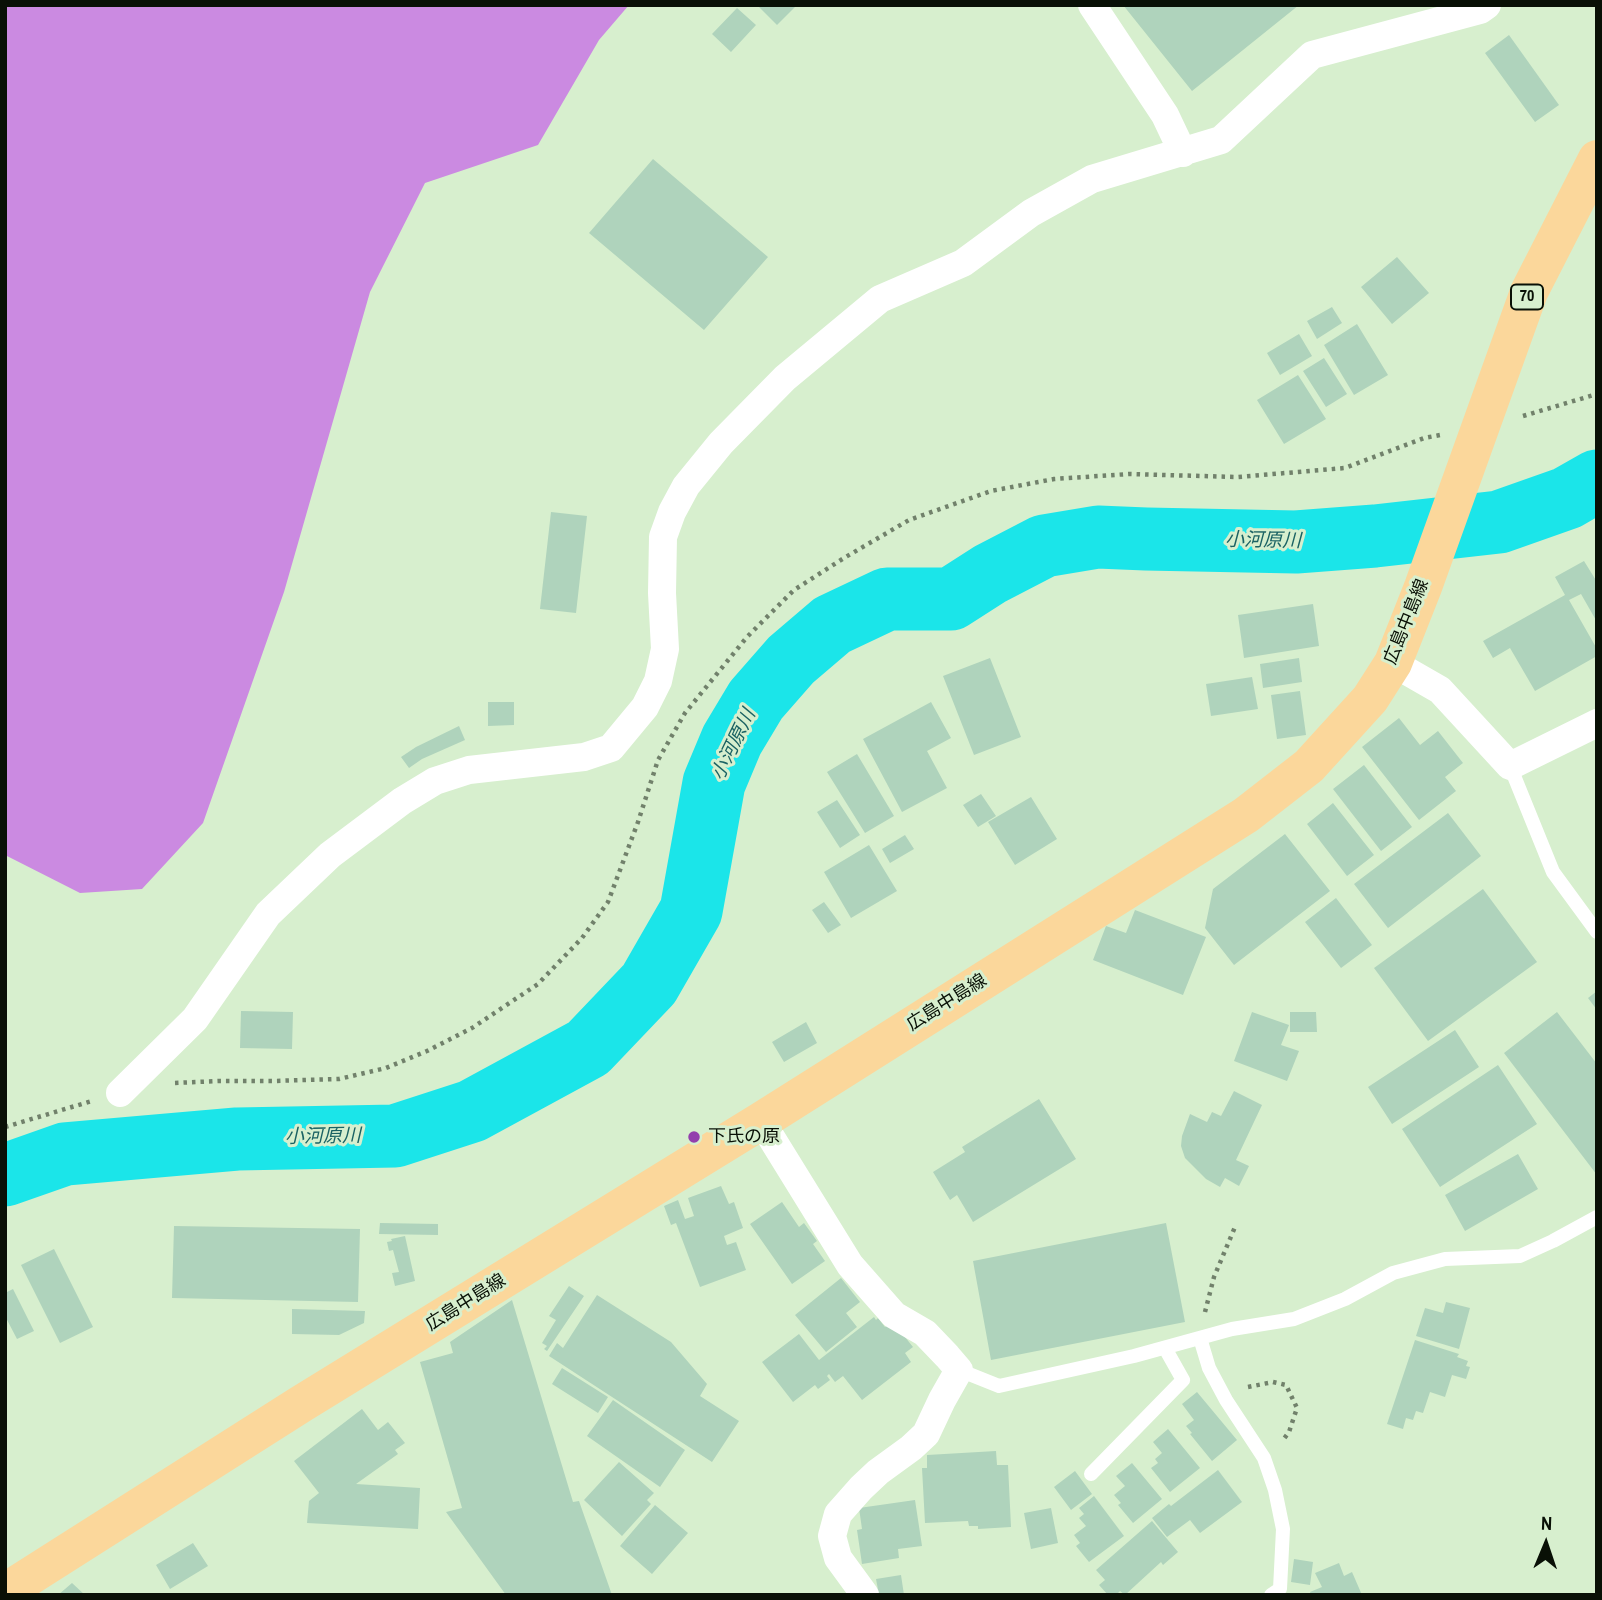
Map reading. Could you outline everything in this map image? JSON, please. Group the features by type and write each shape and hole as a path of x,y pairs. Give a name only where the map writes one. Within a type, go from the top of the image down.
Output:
{"main road":[{"name":"広島中島線","path":"5,1592 301,1404 761,1121 1246,815 1308,766 1370,699 1393,663 1529,292 1597,159"}],"street":[{"path":"1093,5 1165,115 1183,153"},
{"path":"120,1093 195,1019 268,914 330,855 402,801 435,781 468,770 584,757 611,748 645,707 658,681 665,649 663,537 686,486 721,443 785,378 880,299 963,263 1031,213 1092,179 1221,140 1311,55 1480,10 1487,5"},
{"path":"1393,663 1440,690 1510,765 1597,723"},
{"path":"761,1121 850,1265 894,1315 925,1333 959,1370 926,1434 878,1472 838,1514 832,1536 838,1558 865,1595"}],"lane":[{"path":"1510,765 1553,872 1597,932"},
{"path":"959,1370 999,1386 1165,1348 1232,1329 1294,1319 1345,1299 1393,1273 1445,1259 1520,1256 1597,1217"},
{"path":"1200,1338 1209,1368 1226,1400 1264,1458 1275,1490 1283,1530 1280,1589 1270,1595"},
{"path":"1091,1474 1183,1380 1165,1348"}],"path":[{"path":"5,1126 158,1084 219,1080 339,1079 386,1068 472,1028 538,984 582,938 608,902 658,760 685,713 747,637 794,590 909,520 991,491 1054,479 1129,474 1238,477 1345,468 1424,438 1454,433 1478,433 1515,418 1597,394"},
{"path":"1200,1338 1214,1277 1235,1227"},
{"path":"1226,1400 1248,1387 1273,1382 1286,1385 1297,1408 1289,1432 1266,1465"}],"shaded area":[{"path":"5,5 629,5 599,40 538,145 425,183 370,292 284,592 203,823 142,889 80,893 5,855"}],"building":[{"path":"757,5 797,5 777,25"},
{"path":"1123,5 1299,5 1192,91"},
{"path":"737,8 756,25 731,52 712,34"},
{"path":"1509,35 1559,105 1535,122 1485,53"},
{"path":"653,159 768,257 704,330 589,233"},
{"path":"1397,257 1429,293 1392,324 1361,287"},
{"path":"1332,307 1342,323 1317,339 1307,321"},
{"path":"1357,324 1388,375 1354,395 1324,345"},
{"path":"1299,334 1312,356 1280,375 1267,353"},
{"path":"1324,358 1347,394 1326,407 1303,371"},
{"path":"1298,375 1326,419 1284,444 1257,400"},
{"path":"551,512 587,516 576,613 540,609"},
{"path":"1584,561 1597,582 1597,622 1581,594 1569,600 1597,649 1597,656 1535,691 1510,648 1493,658 1483,641 1565,595 1555,577"},
{"path":"1313,604 1319,646 1244,658 1238,615"},
{"path":"990,658 1021,737 974,755 943,676"},
{"path":"1299,658 1302,682 1263,688 1260,664"},
{"path":"1252,677 1258,709 1211,716 1206,684"},
{"path":"1300,691 1306,735 1277,739 1271,695"},
{"path":"488,702 514,702 514,725 488,726"},
{"path":"931,702 951,738 927,751 947,788 902,812 863,739"},
{"path":"1399,718 1420,745 1438,731 1463,763 1445,777 1456,791 1419,820 1362,747"},
{"path":"459,726 465,740 422,759 409,768 401,757 416,747"},
{"path":"857,754 894,816 865,833 827,772"},
{"path":"1364,765 1412,827 1381,851 1333,789"},
{"path":"981,794 996,816 978,827 963,805"},
{"path":"1031,797 1057,839 1015,865 988,822"},
{"path":"837,800 860,835 840,848 817,812"},
{"path":"1333,803 1374,855 1347,876 1307,824"},
{"path":"1448,813 1481,856 1388,928 1354,884"},
{"path":"1285,834 1330,891 1234,965 1205,928 1213,889"},
{"path":"905,835 914,849 890,863 882,849"},
{"path":"869,845 897,891 851,918 824,872"},
{"path":"1483,889 1537,962 1428,1041 1374,968"},
{"path":"1336,898 1372,945 1341,968 1305,922"},
{"path":"824,902 841,925 828,933 812,910"},
{"path":"1135,910 1206,937 1183,995 1093,960 1106,926 1126,933"},
{"path":"1597,991 1597,1010 1588,998"},
{"path":"241,1011 293,1012 292,1049 240,1048"},
{"path":"1252,1012 1289,1025 1281,1045 1299,1051 1287,1081 1234,1061"},
{"path":"1290,1012 1316,1012 1317,1032 1290,1032"},
{"path":"1557,1012 1597,1064 1597,1175 1504,1053"},
{"path":"806,1022 817,1043 784,1062 772,1042"},
{"path":"1455,1030 1479,1067 1392,1124 1368,1087"},
{"path":"1498,1065 1537,1124 1440,1187 1402,1129"},
{"path":"1234,1091 1262,1105 1236,1160 1249,1166 1239,1186 1225,1178 1220,1187 1206,1179 1185,1158 1181,1146 1182,1136 1190,1114 1207,1122 1212,1112 1221,1116"},
{"path":"1039,1099 1076,1159 973,1222 957,1195 950,1200 933,1172 965,1152 962,1147"},
{"path":"1518,1154 1538,1189 1465,1231 1445,1195"},
{"path":"721,1186 729,1204 734,1202 743,1228 724,1236 727,1245 736,1242 746,1270 700,1287 676,1223 671,1225 664,1206 678,1200 685,1219 694,1216 688,1198"},
{"path":"782,1202 799,1227 804,1223 817,1241 813,1244 825,1261 792,1284 750,1224"},
{"path":"380,1223 438,1224 438,1235 379,1234"},
{"path":"1166,1223 1185,1322 991,1360 973,1261"},
{"path":"174,1226 360,1229 358,1302 172,1298"},
{"path":"405,1236 415,1281 395,1286 392,1273 399,1272 393,1250 389,1251 387,1242"},
{"path":"54,1249 93,1327 60,1343 21,1265"},
{"path":"841,1278 860,1302 846,1313 857,1327 826,1352 795,1315"},
{"path":"569,1286 584,1296 547,1351 544,1349 547,1346 542,1343 556,1320 549,1316"},
{"path":"13,1289 34,1331 17,1339 5,1316 5,1293"},
{"path":"597,1295 671,1342 707,1384 700,1396 739,1421 712,1462 549,1356 557,1343 563,1348"},
{"path":"512,1300 573,1502 579,1501 612,1595 506,1595 446,1512 462,1508 420,1362 453,1353 450,1342"},
{"path":"1446,1302 1470,1308 1459,1349 1416,1336 1425,1308 1443,1313"},
{"path":"292,1309 365,1311 364,1323 339,1335 292,1334"},
{"path":"874,1317 885,1327 893,1322 913,1347 905,1353 911,1362 862,1400 843,1376 835,1382 829,1374 827,1376 830,1380 818,1389 815,1385 793,1402 762,1362 799,1334 819,1360"},
{"path":"1415,1340 1459,1354 1457,1357 1468,1361 1466,1366 1470,1367 1466,1379 1452,1375 1445,1397 1430,1392 1423,1413 1416,1411 1413,1420 1406,1418 1403,1429 1387,1424"},
{"path":"562,1368 608,1397 598,1413 552,1384"},
{"path":"1197,1392 1237,1440 1212,1461 1186,1426 1194,1420 1182,1404"},
{"path":"613,1400 685,1450 660,1487 587,1436"},
{"path":"362,1409 378,1430 388,1422 405,1443 395,1450 398,1454 356,1484 420,1488 418,1529 307,1523 309,1501 319,1493 294,1461"},
{"path":"1168,1429 1200,1468 1170,1492 1151,1468 1158,1463 1155,1459 1162,1453 1153,1442"},
{"path":"996,1451 997,1465 1008,1465 1011,1527 978,1529 978,1526 969,1526 968,1521 925,1523 922,1468 927,1468 927,1455"},
{"path":"619,1462 654,1493 647,1500 651,1504 622,1536 584,1500"},
{"path":"1132,1463 1162,1499 1133,1523 1118,1505 1121,1503 1114,1495 1125,1486 1116,1476"},
{"path":"1218,1470 1242,1502 1200,1533 1190,1520 1167,1537 1152,1518"},
{"path":"1075,1471 1092,1494 1071,1510 1054,1487"},
{"path":"1094,1496 1124,1536 1089,1562 1076,1546 1080,1543 1074,1535 1086,1526 1079,1518 1084,1514 1079,1508"},
{"path":"915,1500 922,1546 898,1549 899,1558 862,1564 857,1530 862,1529 859,1508"},
{"path":"655,1505 688,1533 652,1574 620,1546"},
{"path":"1051,1508 1058,1543 1031,1549 1024,1513"},
{"path":"1152,1521 1178,1552 1163,1565 1161,1562 1125,1595 1120,1591 1116,1595 1108,1595 1099,1585 1105,1580 1096,1570"},
{"path":"193,1543 208,1566 170,1589 156,1565"},
{"path":"1294,1559 1313,1562 1310,1585 1291,1582"},
{"path":"1339,1563 1344,1576 1352,1572 1362,1595 1311,1595 1310,1592 1322,1587 1315,1573"},
{"path":"901,1575 904,1595 879,1595 876,1579"},
{"path":"72,1583 85,1595 58,1595"}],"waterway":[{"name":"小河原川","path":"5,1175 65,1154 237,1139 395,1136 472,1111 588,1048 649,984 691,911 714,783 732,740 756,700 791,660 832,625 887,599 951,599 990,574 1044,546 1098,537 1296,542 1375,536 1499,522 1567,498 1597,481"}],"place":[{"name":"下氏の原","path":"694,1137"}]}
